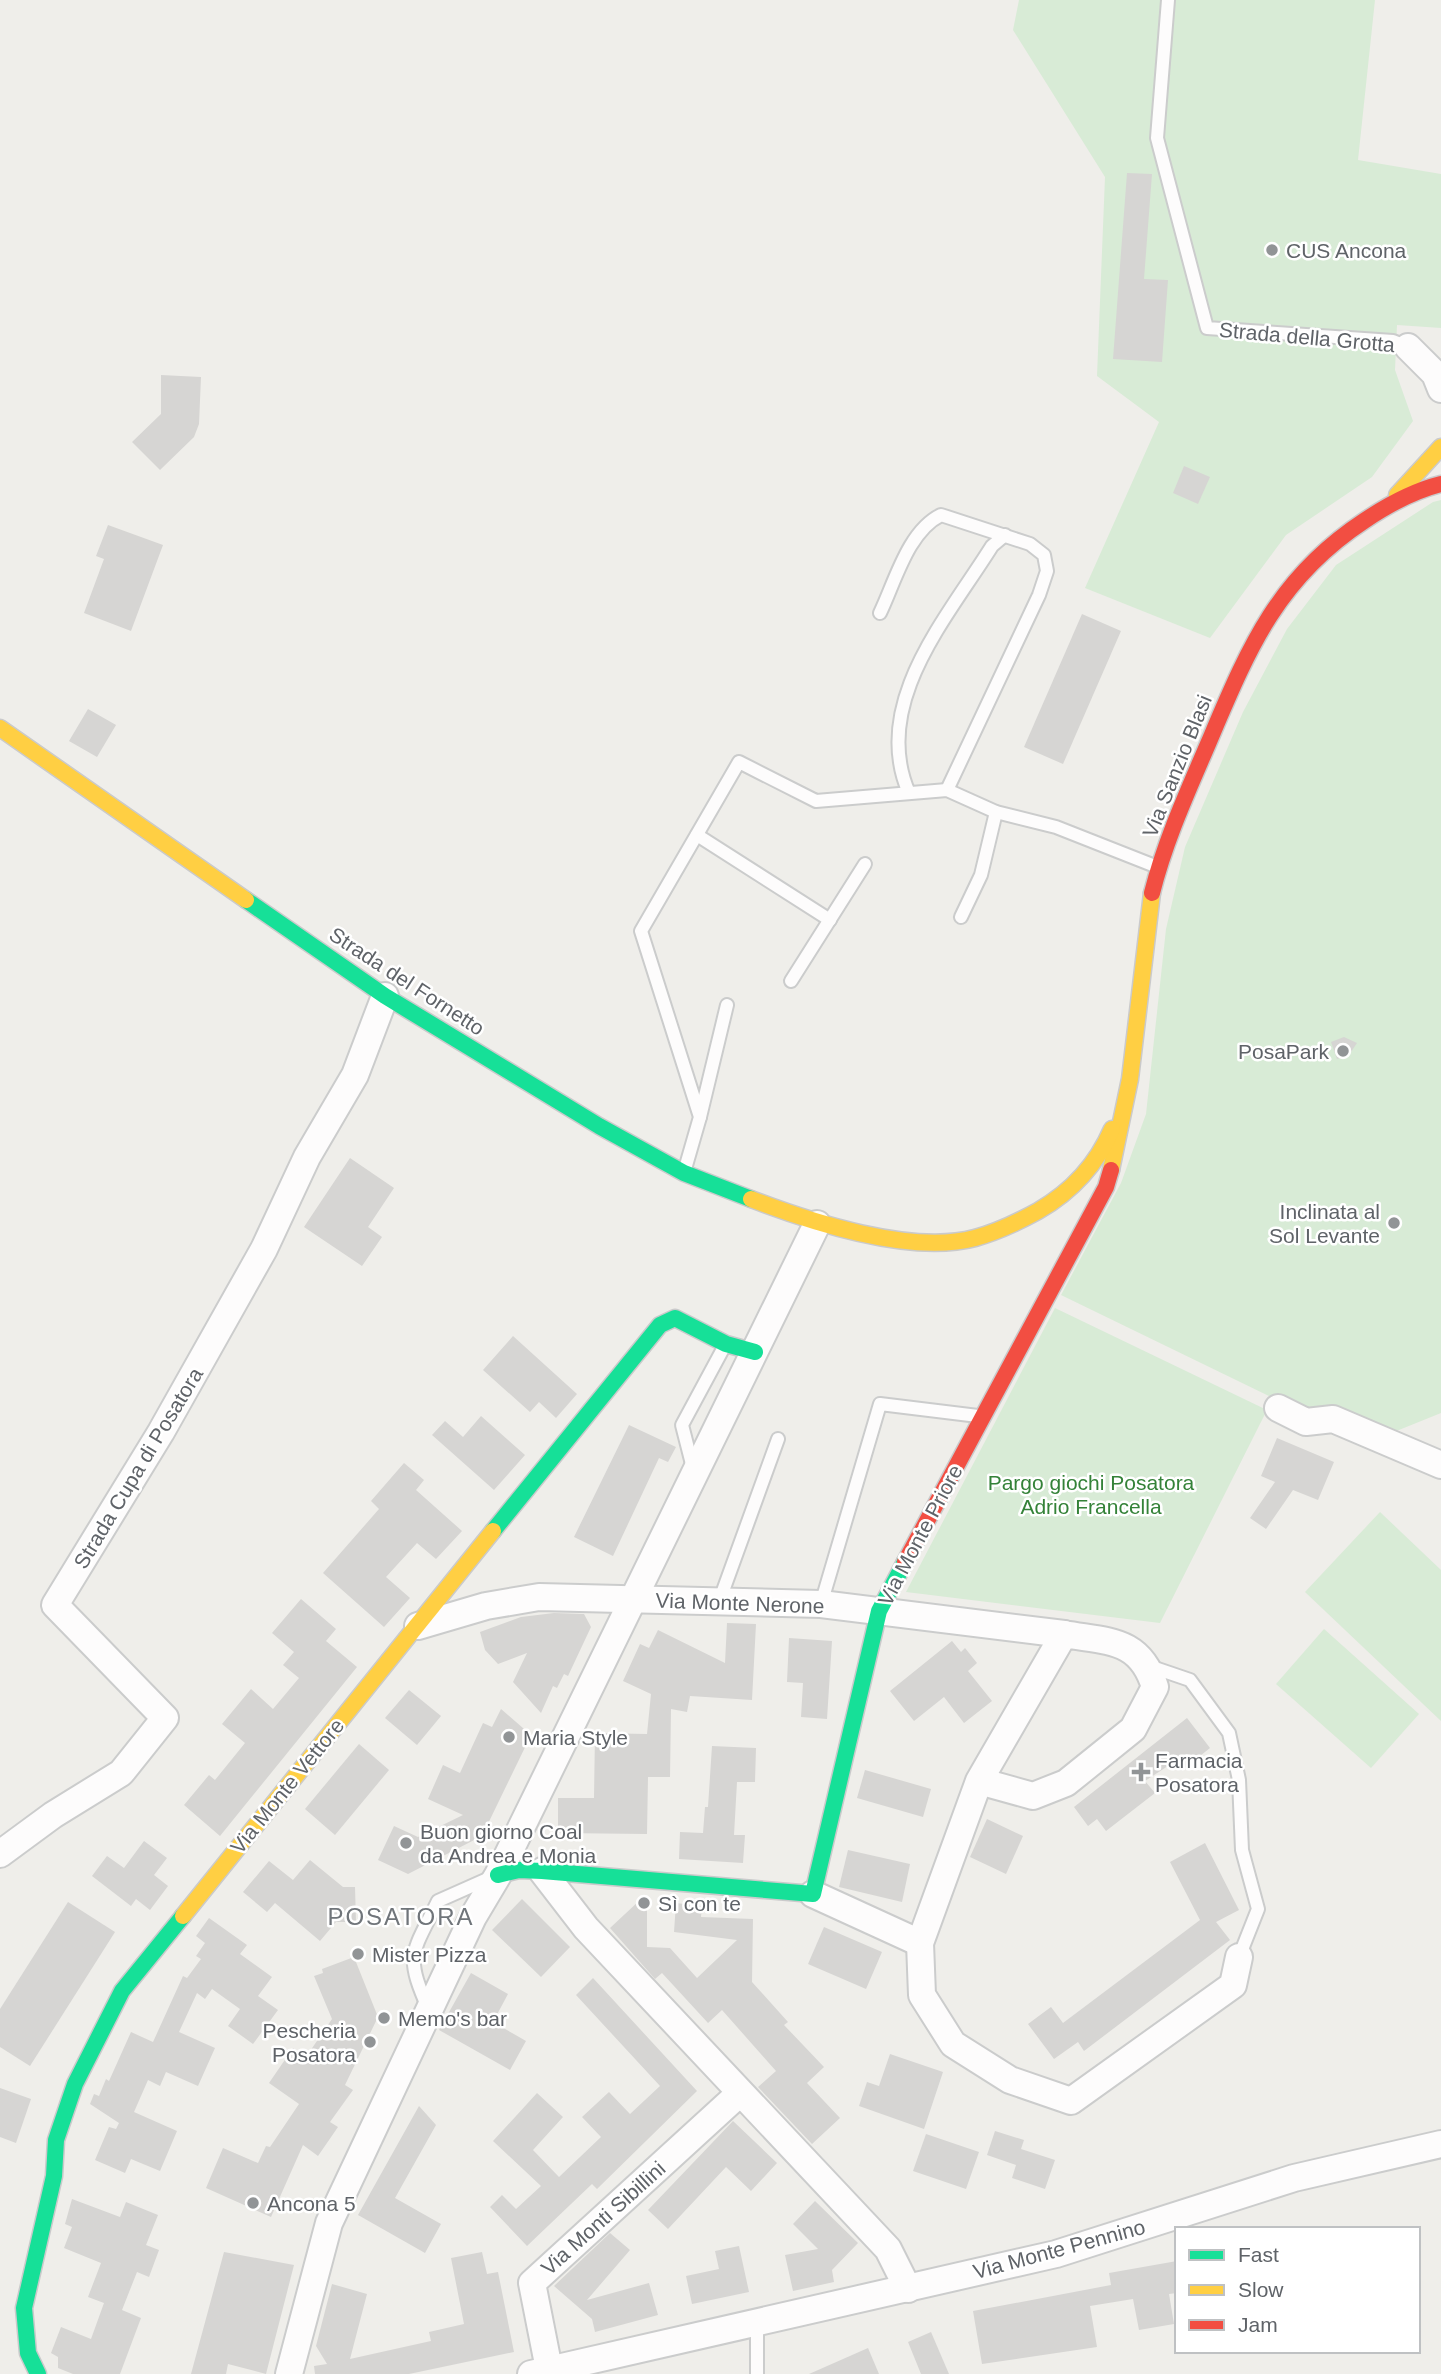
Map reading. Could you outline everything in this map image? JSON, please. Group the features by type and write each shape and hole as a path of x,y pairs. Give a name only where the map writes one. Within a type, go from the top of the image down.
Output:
{"street":[{"name":"Strada della Grotta","path":"1408,346 1441,358"},
{"name":"Strada della Grotta","path":"1408,346 1435,374 1441,389"},
{"name":"Via Sanzio Blasi","path":"1038,1314 1106,1187 1121,1144 1145,934 1159,868 1196,772 1256,638 1287,588 1319,555 1385,507 1441,447"},
{"name":"Via Sanzio Blasi","path":"1385,507 1441,484"},
{"name":"Strada del Fornetto","path":"0,728 385,996 598,1126 684,1173 817,1224"},
{"name":"Strada Cupa di Posatora","path":"0,1854 53,1815 121,1773 165,1718 55,1605 161,1432 264,1249 307,1157 355,1075 385,996"},
{"name":"Via Sanzio Blasi","path":"817,1224 928,1242 973,1239 1015,1224 1051,1203 1077,1182 1105,1145 1126,1099"},
{"path":"289,2374 329,2223 473,1917 498,1875 817,1224"},
{"name":"Via Monte Priore","path":"813,1894 879,1611 1038,1314"},
{"name":"Via Monte Vettore","path":"37,2374 28,2353 24,2308 54,2176 56,2140 75,2084 122,1991 660,1325 675,1318 726,1344 755,1352"},
{"path":"1278,1408 1306,1422 1332,1419 1441,1465"},
{"name":"Via Monte Nerone","path":"418,1626 485,1606 539,1597 821,1604 1064,1634 1127,1645 1149,1666"},
{"path":"1064,1634 990,1785 920,1943 922,1995 953,2044 1010,2080 1071,2101 1233,1985 1239,1958"},
{"path":"990,1785 1032,1796 1066,1783 1133,1729 1155,1687 1149,1666"},
{"path":"498,1875 519,1870 541,1871 813,1894 920,1943"},
{"path":"541,1871 586,1927 888,2249 908,2289"},
{"name":"Via Monti Sibillini","path":"540,2372 532,2283 740,2093"},
{"name":"Via Monte Pennino","path":"540,2372 757,2325 1056,2254 1294,2178 1441,2144"}],"lane":[{"name":"Strada della Grotta","path":"1168,0 1157,138 1207,328 1393,341 1408,346"},
{"path":"880,613 926,522 941,514 1030,544 1044,555 1047,571 1039,595 947,790"},
{"path":"909,793 899,770 897,742 905,695 959,598 992,546 1005,535"},
{"path":"700,1117 641,931 739,762 816,801 947,790 996,812 1056,827 1159,868"},
{"path":"961,917 981,875 996,812"},
{"path":"697,835 830,920"},
{"path":"791,981 865,864"},
{"path":"684,1173 727,1005"},
{"path":"695,1475 682,1426 726,1344"},
{"path":"821,1604 880,1404 983,1417"},
{"path":"719,1603 778,1439"},
{"path":"1149,1666 1190,1680 1229,1733 1239,1780 1242,1850 1258,1909 1239,1958"},
{"path":"429,2011 416,1982 411,1954 438,1901 498,1875"},
{"path":"757,2325 757,2374"}],"green space":[{"name":"CUS Ancona","path":"1019,0 1375,0 1358,160 1441,174 1441,328 1397,325 1395,370 1413,421 1372,477 1286,535 1210,638 1085,588 1159,422 1097,376 1105,177 1013,30"},
{"path":"1441,500 1441,1413 1394,1432 1302,1412 1061,1295 1121,1183 1146,1114 1166,929 1185,847 1243,712 1287,629 1336,565 1433,502"},
{"name":"Pargo giochi Posatora Adrio Francella","path":"1055,1308 1267,1410 1160,1623 906,1592"},
{"path":"1380,1512 1441,1570 1441,1721 1305,1592"},
{"path":"1324,1629 1419,1714 1371,1768 1276,1684"}],"building":[{"path":"1127,173 1152,174 1144,279 1168,280 1162,362 1113,359"},
{"path":"161,375 201,377 199,424 194,437 160,470 132,442 161,414"},
{"path":"1184,466 1210,477 1198,504 1173,493"},
{"path":"108,525 163,545 131,631 84,613 104,559 96,556"},
{"path":"1082,614 1121,631 1063,764 1024,747"},
{"path":"88,709 116,725 97,757 69,741"},
{"name":"PosaPark","path":"1344,1037 1357,1043 1349,1055 1337,1059 1331,1042"},
{"path":"350,1158 394,1188 368,1227 382,1237 362,1266 304,1227"},
{"path":"513,1336 577,1394 556,1418 539,1402 530,1412 483,1370"},
{"path":"481,1416 525,1455 494,1490 432,1435 445,1421 463,1437"},
{"path":"629,1425 676,1447 668,1462 659,1458 613,1556 574,1537"},
{"path":"1277,1438 1334,1462 1318,1500 1293,1490 1266,1529 1250,1518 1275,1482 1261,1476"},
{"path":"404,1463 424,1480 416,1490 462,1531 436,1559 417,1543 386,1577 410,1598 384,1627 323,1573 379,1509 371,1501"},
{"path":"301,1599 336,1629 326,1641 357,1667 220,1836 184,1805 209,1775 215,1780 245,1743 222,1724 251,1689 273,1709 299,1678 283,1665 294,1652 272,1633"},
{"path":"554,1613 584,1614 591,1627 568,1676 564,1674 557,1688 553,1686 541,1713 513,1682 527,1653 498,1664 485,1650 480,1632 521,1617"},
{"path":"727,1623 756,1624 752,1700 690,1696 687,1712 671,1709 670,1777 648,1777 647,1834 558,1833 558,1798 594,1798 595,1733 647,1734 651,1694 623,1681 640,1644 649,1648 658,1630 725,1663"},
{"path":"789,1638 832,1641 827,1719 801,1717 803,1683 787,1682"},
{"path":"952,1641 961,1652 965,1648 977,1663 968,1671 992,1701 964,1723 944,1697 914,1721 890,1691"},
{"path":"409,1690 441,1716 417,1745 385,1718"},
{"path":"501,1709 531,1735 482,1836 408,1874 378,1860 394,1826 418,1837 463,1815 428,1799 443,1765 460,1773 483,1723 492,1727"},
{"path":"1187,1718 1210,1748 1181,1771 1174,1762 1145,1781 1155,1793 1106,1831 1097,1819 1088,1826 1074,1807"},
{"path":"359,1744 389,1770 335,1835 305,1809"},
{"path":"712,1746 756,1748 755,1782 737,1782 734,1835 745,1835 743,1863 679,1859 680,1832 703,1833 705,1807 708,1807"},
{"path":"865,1770 931,1789 923,1817 857,1798"},
{"path":"987,1819 1023,1836 1006,1874 970,1857"},
{"path":"144,1841 167,1858 154,1875 168,1886 150,1910 136,1899 131,1906 92,1876 107,1856 124,1868"},
{"path":"1205,1843 1239,1910 1216,1922 1230,1940 1084,2051 1078,2042 1054,2059 1028,2024 1051,2007 1063,2023 1200,1920 1170,1862"},
{"path":"848,1850 910,1864 902,1902 839,1887"},
{"path":"310,1860 343,1887 355,1887 356,1922 336,1922 320,1941 275,1903 267,1912 243,1892 269,1861 293,1880"},
{"path":"522,1899 570,1947 541,1977 492,1930"},
{"path":"640,1900 647,1901 647,1947 670,1948 697,1978 737,1940 674,1932 676,1903 702,1906 701,1917 753,1919 752,1982 788,2022 784,2025 824,2067 807,2083 840,2118 812,2144 758,2087 776,2071 722,2010 708,2023 662,1973 655,1979 610,1928"},
{"path":"68,1902 115,1932 30,2066 0,2047 0,2009"},
{"path":"209,1918 247,1945 240,1954 272,1977 258,1996 278,2010 253,2044 228,2026 240,2009 212,1989 205,1999 197,1993 179,2032 215,2048 198,2086 166,2072 160,2086 148,2080 134,2112 177,2131 160,2171 131,2159 125,2173 95,2160 109,2127 116,2129 119,2123 90,2104 94,2094 99,2096 106,2079 109,2081 131,2032 153,2042 183,1976 187,1978 201,1959 196,1956 205,1943 196,1936"},
{"path":"824,1927 882,1952 866,1989 808,1964"},
{"path":"354,1957 378,2017 345,2085 353,2090 330,2122 338,2127 318,2156 303,2145 271,2217 206,2188 223,2148 258,2163 266,2146 270,2147 299,2104 269,2083 293,2048 306,2057 332,2019 314,1976 323,1973 322,1969"},
{"path":"471,1973 508,1994 493,2022 526,2041 510,2070 439,2030"},
{"path":"593,1978 697,2091 597,2189 592,2184 527,2246 490,2207 502,2195 516,2209 541,2186 493,2141 537,2093 563,2117 533,2150 559,2177 601,2137 582,2117 609,2092 630,2114 660,2086 576,1995"},
{"path":"890,2054 943,2072 924,2129 859,2106 867,2082 879,2086"},
{"path":"0,2088 31,2099 16,2143 0,2137"},
{"path":"419,2106 436,2125 395,2198 441,2224 425,2253 358,2215"},
{"path":"733,2121 777,2163 751,2191 726,2167 668,2229 648,2210"},
{"path":"995,2131 1024,2140 1021,2149 1055,2160 1045,2189 1012,2178 1016,2165 987,2155"},
{"path":"926,2134 979,2152 966,2189 913,2171"},
{"path":"72,2199 120,2217 126,2202 158,2215 146,2245 159,2250 149,2277 137,2272 122,2310 141,2318 120,2374 73,2374 58,2368 58,2357 51,2353 61,2327 91,2339 104,2303 88,2297 101,2263 64,2248 72,2227 65,2224"},
{"path":"815,2201 858,2243 832,2270 834,2282 793,2291 785,2255 818,2249 793,2224"},
{"path":"610,2233 630,2250 587,2300 649,2283 658,2315 595,2332 592,2319 554,2286"},
{"path":"739,2246 749,2292 692,2304 686,2276 719,2269 715,2251"},
{"path":"224,2252 294,2265 266,2374 228,2364 226,2374 191,2374"},
{"path":"482,2252 487,2274 498,2272 514,2352 409,2374 315,2374 314,2366 327,2364 316,2346 332,2284 367,2294 350,2359 431,2341 429,2332 464,2324 451,2258"},
{"path":"1175,2261 1175,2293 1169,2294 1174,2324 1139,2330 1133,2299 1090,2306 1097,2347 982,2364 973,2311 1111,2285 1109,2273"},
{"path":"931,2332 949,2374 921,2374 908,2342"},
{"path":"868,2348 879,2374 809,2374"}],"traffic: fast":[{"path":"246,900 385,996 599,1126 684,1173 751,1199"},
{"path":"493,1531 660,1325 675,1318 726,1344 755,1352"},
{"path":"498,1875 519,1870 542,1871 813,1894 879,1611 905,1562"},
{"path":"38,2374 28,2353 24,2308 54,2176 56,2140 75,2084 122,1991 183,1916"}],"traffic: slow":[{"path":"1397,495 1441,447"},
{"path":"0,728 246,900"},
{"path":"1111,1170 1130,1079 1152,893"},
{"path":"751,1199 862,1234 922,1242 950,1242 975,1238 1023,1219 1061,1195 1091,1165 1112,1129"},
{"path":"183,1916 493,1531"}],"traffic: jam":[{"path":"1152,893 1177,817 1237,678 1268,619 1287,592 1308,567 1334,543 1364,521 1401,499 1441,484"},
{"path":"905,1562 1106,1187 1111,1170"}],"place":[{"name":"CUS Ancona","path":"1272,250"},
{"name":"PosaPark","path":"1343,1051"},
{"name":"Inclinata al Sol Levante","path":"1394,1223"},
{"name":"Maria Style","path":"509,1737"},
{"name":"Farmacia Posatora","path":"1141,1772"},
{"name":"Buon giorno Coal da Andrea e Monia","path":"406,1843"},
{"name":"Sì con te","path":"644,1903"},
{"name":"Mister Pizza","path":"358,1954"},
{"name":"Memo's bar","path":"384,2018"},
{"name":"Pescheria Posatora","path":"370,2042"},
{"name":"Ancona 5","path":"253,2203"}],"district":[{"name":"POSATORA","path":"401,1916"}]}
